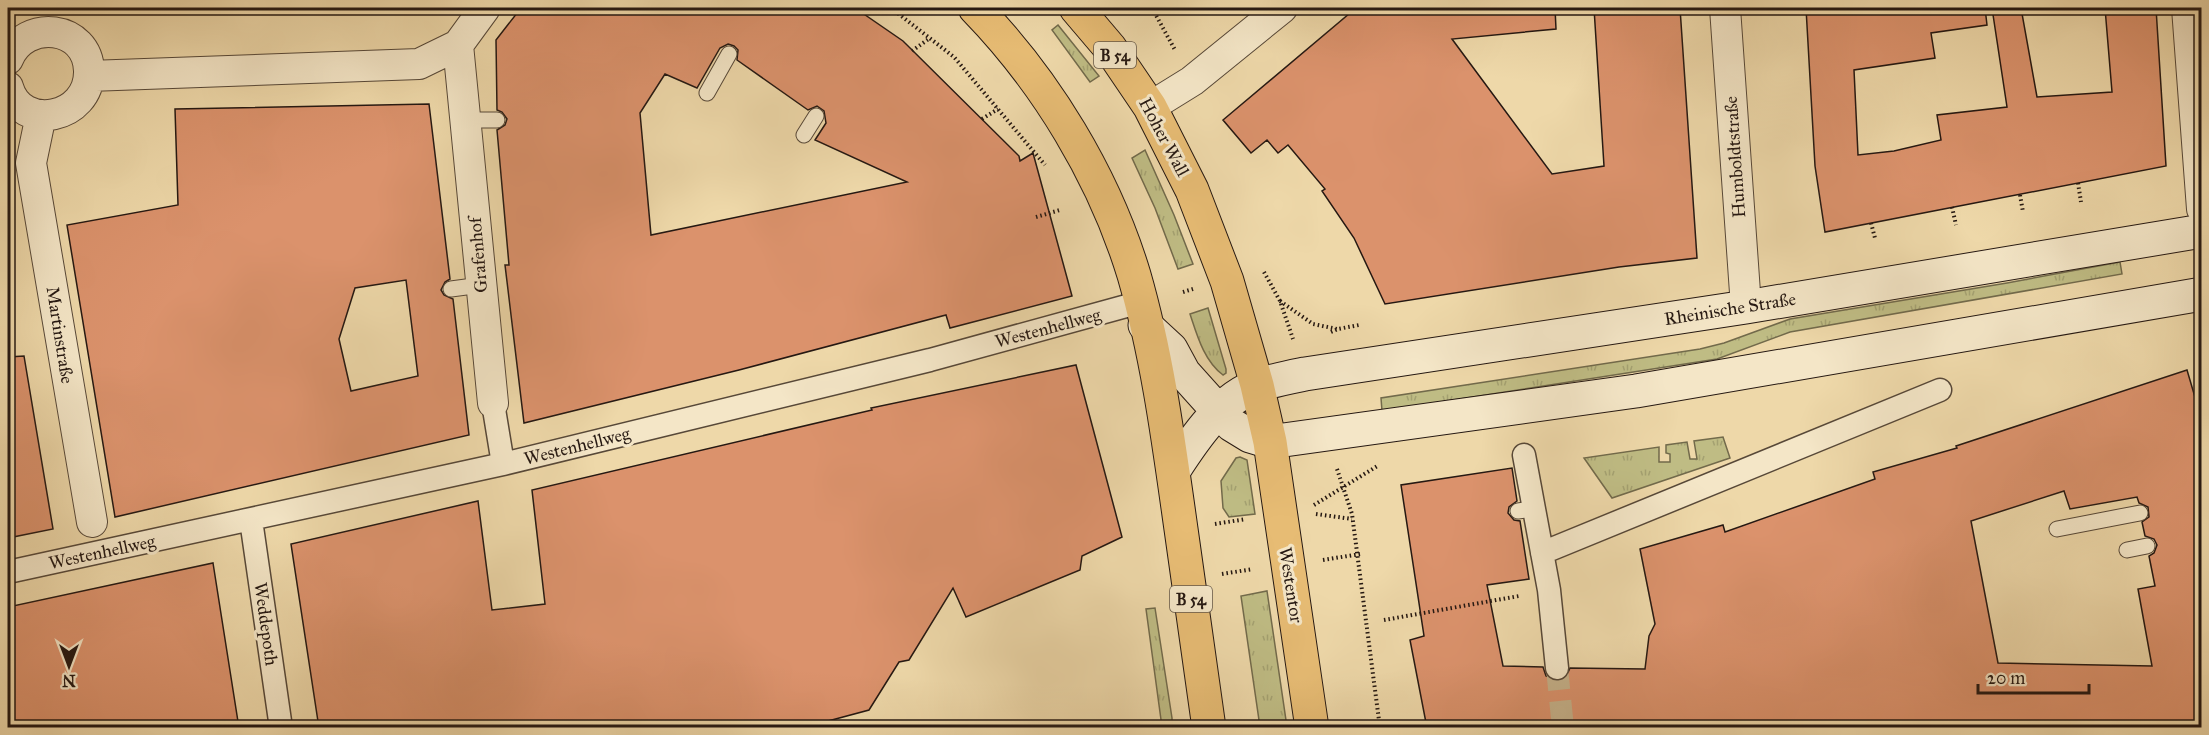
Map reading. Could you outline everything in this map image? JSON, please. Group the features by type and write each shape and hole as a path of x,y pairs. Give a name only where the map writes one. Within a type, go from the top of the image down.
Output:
{"main road":[{"name":"B 54","path":"975,8 1029,70 1072,135 1106,202 1133,272 1162,396 1209,728"},
{"name":"Hoher Wall","path":"1076,8 1110,48 1150,107 1192,190 1227,281"},
{"name":"Rheinische Straße","path":"1257,385 1305,374 1746,307 2202,231"},
{"name":"Westentor","path":"1227,281 1257,385 1270,442 1312,728"},
{"path":"1143,314 1171,349 1184,373 1219,412 1232,425 1250,436 1270,442 1636,391 2202,294"},
{"path":"1174,470 1187,450 1219,412 1239,395 1257,385"}],"street":[{"path":"89,76 419,64 458,45 485,8"},
{"path":"1150,107 1178,90 1233,50 1282,8"},
{"name":"Humboldtstraße","path":"1725,8 1746,307"},
{"path":"2187,8 2202,209"},
{"path":"8,59 20,40 32,33 43,19 59,33 80,46 86,57 89,76 84,94 77,104 54,115 41,115 28,111 16,102 8,87"},
{"name":"Grafenhof","path":"458,45 493,403 503,464"},
{"name":"Martinstraße","path":"41,115 31,163 97,554"},
{"name":"Westenhellweg","path":"8,572 503,464 930,360 1143,314"},
{"path":"1542,553 1940,390"},
{"path":"1524,455 1526,510 1542,553 1549,590 1557,668"},
{"name":"Weddepoth","path":"251,520 281,728"}],"lane":[{"path":"707,93 729,54"},
{"path":"804,135 816,116"},
{"path":"465,120 497,120"},
{"path":"452,289 481,285"},
{"path":"2057,529 2140,513"},
{"path":"2127,550 2147,546"}],"path":[{"path":"891,8 954,57 1047,168"},
{"path":"1152,8 1178,56"},
{"path":"912,51 930,38"},
{"path":"982,119 998,109"},
{"path":"2078,183 2081,202"},
{"path":"2020,195 2024,212"},
{"path":"1953,207 1956,225"},
{"path":"1036,217 1060,210"},
{"path":"1871,224 1875,238"},
{"path":"1263,271 1280,300 1305,374"},
{"path":"1280,300 1313,324 1338,329"},
{"path":"1326,435 1352,514 1380,728"},
{"path":"1313,506 1343,488"},
{"path":"1232,573 1264,568"},
{"path":"1384,621 1549,590"}],"green space":[{"path":"1058,25 1099,76 1090,82 1052,30"},
{"path":"1145,150 1193,264 1178,269 1155,208 1132,158"},
{"path":"2120,262 2122,274 1790,332 1717,359 1382,411 1381,398 1700,349 1724,343 1790,319"},
{"path":"1208,308 1226,369 1223,375 1206,355 1190,314"},
{"path":"1723,437 1730,458 1612,498 1584,458 1659,447 1659,462 1670,462 1670,454 1666,453 1666,445 1687,442 1690,459 1697,459 1694,441"},
{"path":"1236,458 1247,460 1255,514 1229,517 1223,508 1221,481"},
{"path":"1267,591 1287,727 1260,727 1241,596"},
{"path":"1155,608 1172,727 1162,727 1146,609"}],"building":[{"path":"521,8 855,8 903,41 1019,156 1020,161 1033,153 1072,296 950,328 946,315 739,370 524,423 505,265 509,265 497,130 505,125 507,119 502,112 497,110 496,40","holes":["728,44 738,50 737,60 808,110 817,106 824,111 826,123 815,140 907,182 651,235 640,113 665,74 697,88 720,48"]},
{"path":"1356,8 1555,8 1556,29 1452,39 1552,174 1604,166 1594,8 1680,8 1697,258 1619,267 1385,304 1354,238 1322,191 1325,189 1288,145 1278,153 1267,140 1251,153 1223,120"},
{"path":"1806,8 1985,8 1987,25 1931,33 1935,58 1854,70 1858,155 1894,151 1941,140 1937,115 2007,107 1992,8 2021,8 2037,97 2112,92 2105,8 2156,8 2166,166 1825,232 1815,166"},
{"path":"429,104 450,279 445,282 441,290 444,295 453,299 469,435 115,517 67,225 178,205 175,109","holes":["406,280 418,376 351,391 339,339 355,288"]},
{"path":"24,356 53,529 8,538 8,357"},
{"path":"1076,365 1122,537 1082,556 1080,570 966,617 953,588 909,660 899,662 869,710 802,728 319,728 291,544 478,501 492,610 545,604 532,490 872,410 871,408"},
{"path":"2187,370 2202,421 2202,728 1427,728 1410,640 1424,636 1401,485 1512,468 1517,501 1509,507 1508,513 1514,520 1520,521 1529,579 1487,585 1503,666 1543,667 1546,676 1558,681 1565,679 1570,668 1645,669 1649,636 1655,624 1640,549 1723,525 1725,532 1875,479 1873,472 1957,448 1956,446","holes":["2064,491 2070,509 2137,497 2139,503 2148,507 2149,517 2142,522 2145,536 2154,539 2157,545 2154,553 2149,556 2155,586 2138,589 2152,666 1998,663 1971,521"]},
{"path":"213,563 239,728 8,728 8,607"}],"tunnel":[{"path":"1557,668 1563,728"}]}
